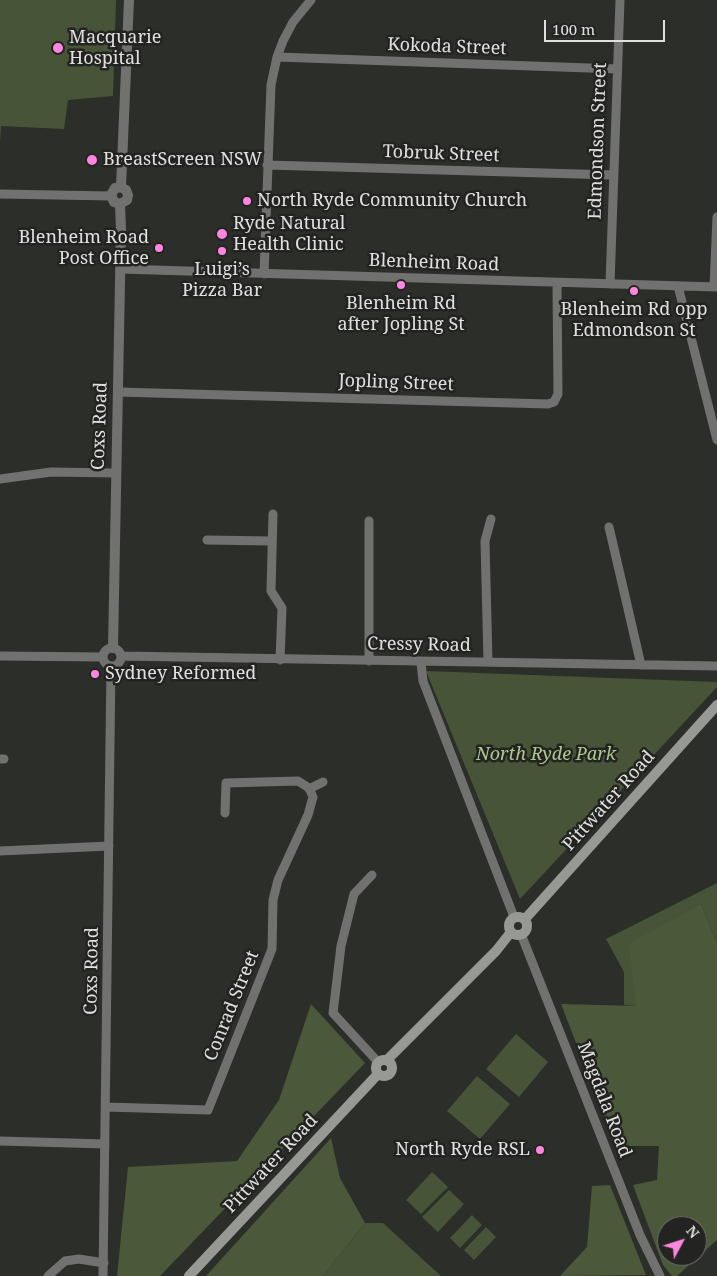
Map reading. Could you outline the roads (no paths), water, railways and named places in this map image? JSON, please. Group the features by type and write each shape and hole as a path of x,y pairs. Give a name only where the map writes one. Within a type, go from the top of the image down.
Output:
{"main road":[{"name":"Pittwater Road","path":"520,918 717,705"},
{"path":"520,918 527,928 522,934 516,935 511,932 509,923 520,918"},
{"path":"382,1061 392,1066 390,1074 383,1076 378,1074 375,1068 382,1061 496,951 511,932"},
{"name":"Pittwater Road","path":"189,1276 378,1074"}],"street":[{"path":"121,187 129,0"},
{"path":"264,274 271,85 277,58 293,22 312,0"},
{"name":"Edmondson Street","path":"610,284 620,0"},
{"name":"Kokoda Street","path":"277,58 617,69"},
{"name":"Tobruk Street","path":"267,165 613,175"},
{"path":"121,187 126,190 128,195 126,200 120,204 114,202 111,196 113,190 121,187"},
{"path":"0,194 111,196"},
{"name":"Coxs Road","path":"113,648 120,204"},
{"path":"716,287 717,217"},
{"name":"Blenheim Road","path":"120,269 716,287"},
{"name":"Jopling Street","path":"118,392 548,404 554,402 558,394 557,283"},
{"path":"678,286 717,440"},
{"path":"0,479 50,472 115,473"},
{"path":"273,514 271,591 282,608 280,660"},
{"path":"488,662 485,541 491,519"},
{"path":"369,521 369,661"},
{"path":"610,527 642,665"},
{"path":"207,540 272,541"},
{"path":"113,648 121,656 118,663 111,666 106,663 103,657 106,650 113,648"},
{"path":"0,656 103,657"},
{"name":"Cressy Road","path":"121,656 421,663 488,662 717,666"},
{"path":"421,663 422,681 520,918"},
{"name":"Coxs Road","path":"103,1276 111,666"},
{"path":"225,813 226,783 298,781 309,789 323,782"},
{"name":"Conrad Street","path":"106,1107 208,1110 272,949 273,900 278,880 308,816 313,797 309,789"},
{"path":"0,851 109,846"},
{"path":"372,875 354,894 341,946 333,1013 382,1061"},
{"name":"Magdala Road","path":"522,934 640,1235 660,1276"},
{"path":"0,1141 105,1144"},
{"path":"48,1276 65,1261 79,1259 104,1262"}],"place":[{"name":"Macquarie Hospital","path":"58,48"},
{"name":"BreastScreen NSW","path":"92,160"},
{"name":"North Ryde Community Church","path":"247,201"},
{"name":"Ryde Natural Health Clinic","path":"222,234"},
{"name":"Blenheim Road Post Office","path":"159,248"},
{"name":"Luigi’s Pizza Bar","path":"222,251"},
{"name":"Blenheim Rd after Jopling St","path":"401,285"},
{"name":"Blenheim Rd opp Edmondson St","path":"634,291"},
{"name":"Sydney Reformed","path":"95,674"},
{"name":"North Ryde RSL","path":"540,1150"}],"park label":[{"name":"North Ryde Park","path":"546,755"}]}
